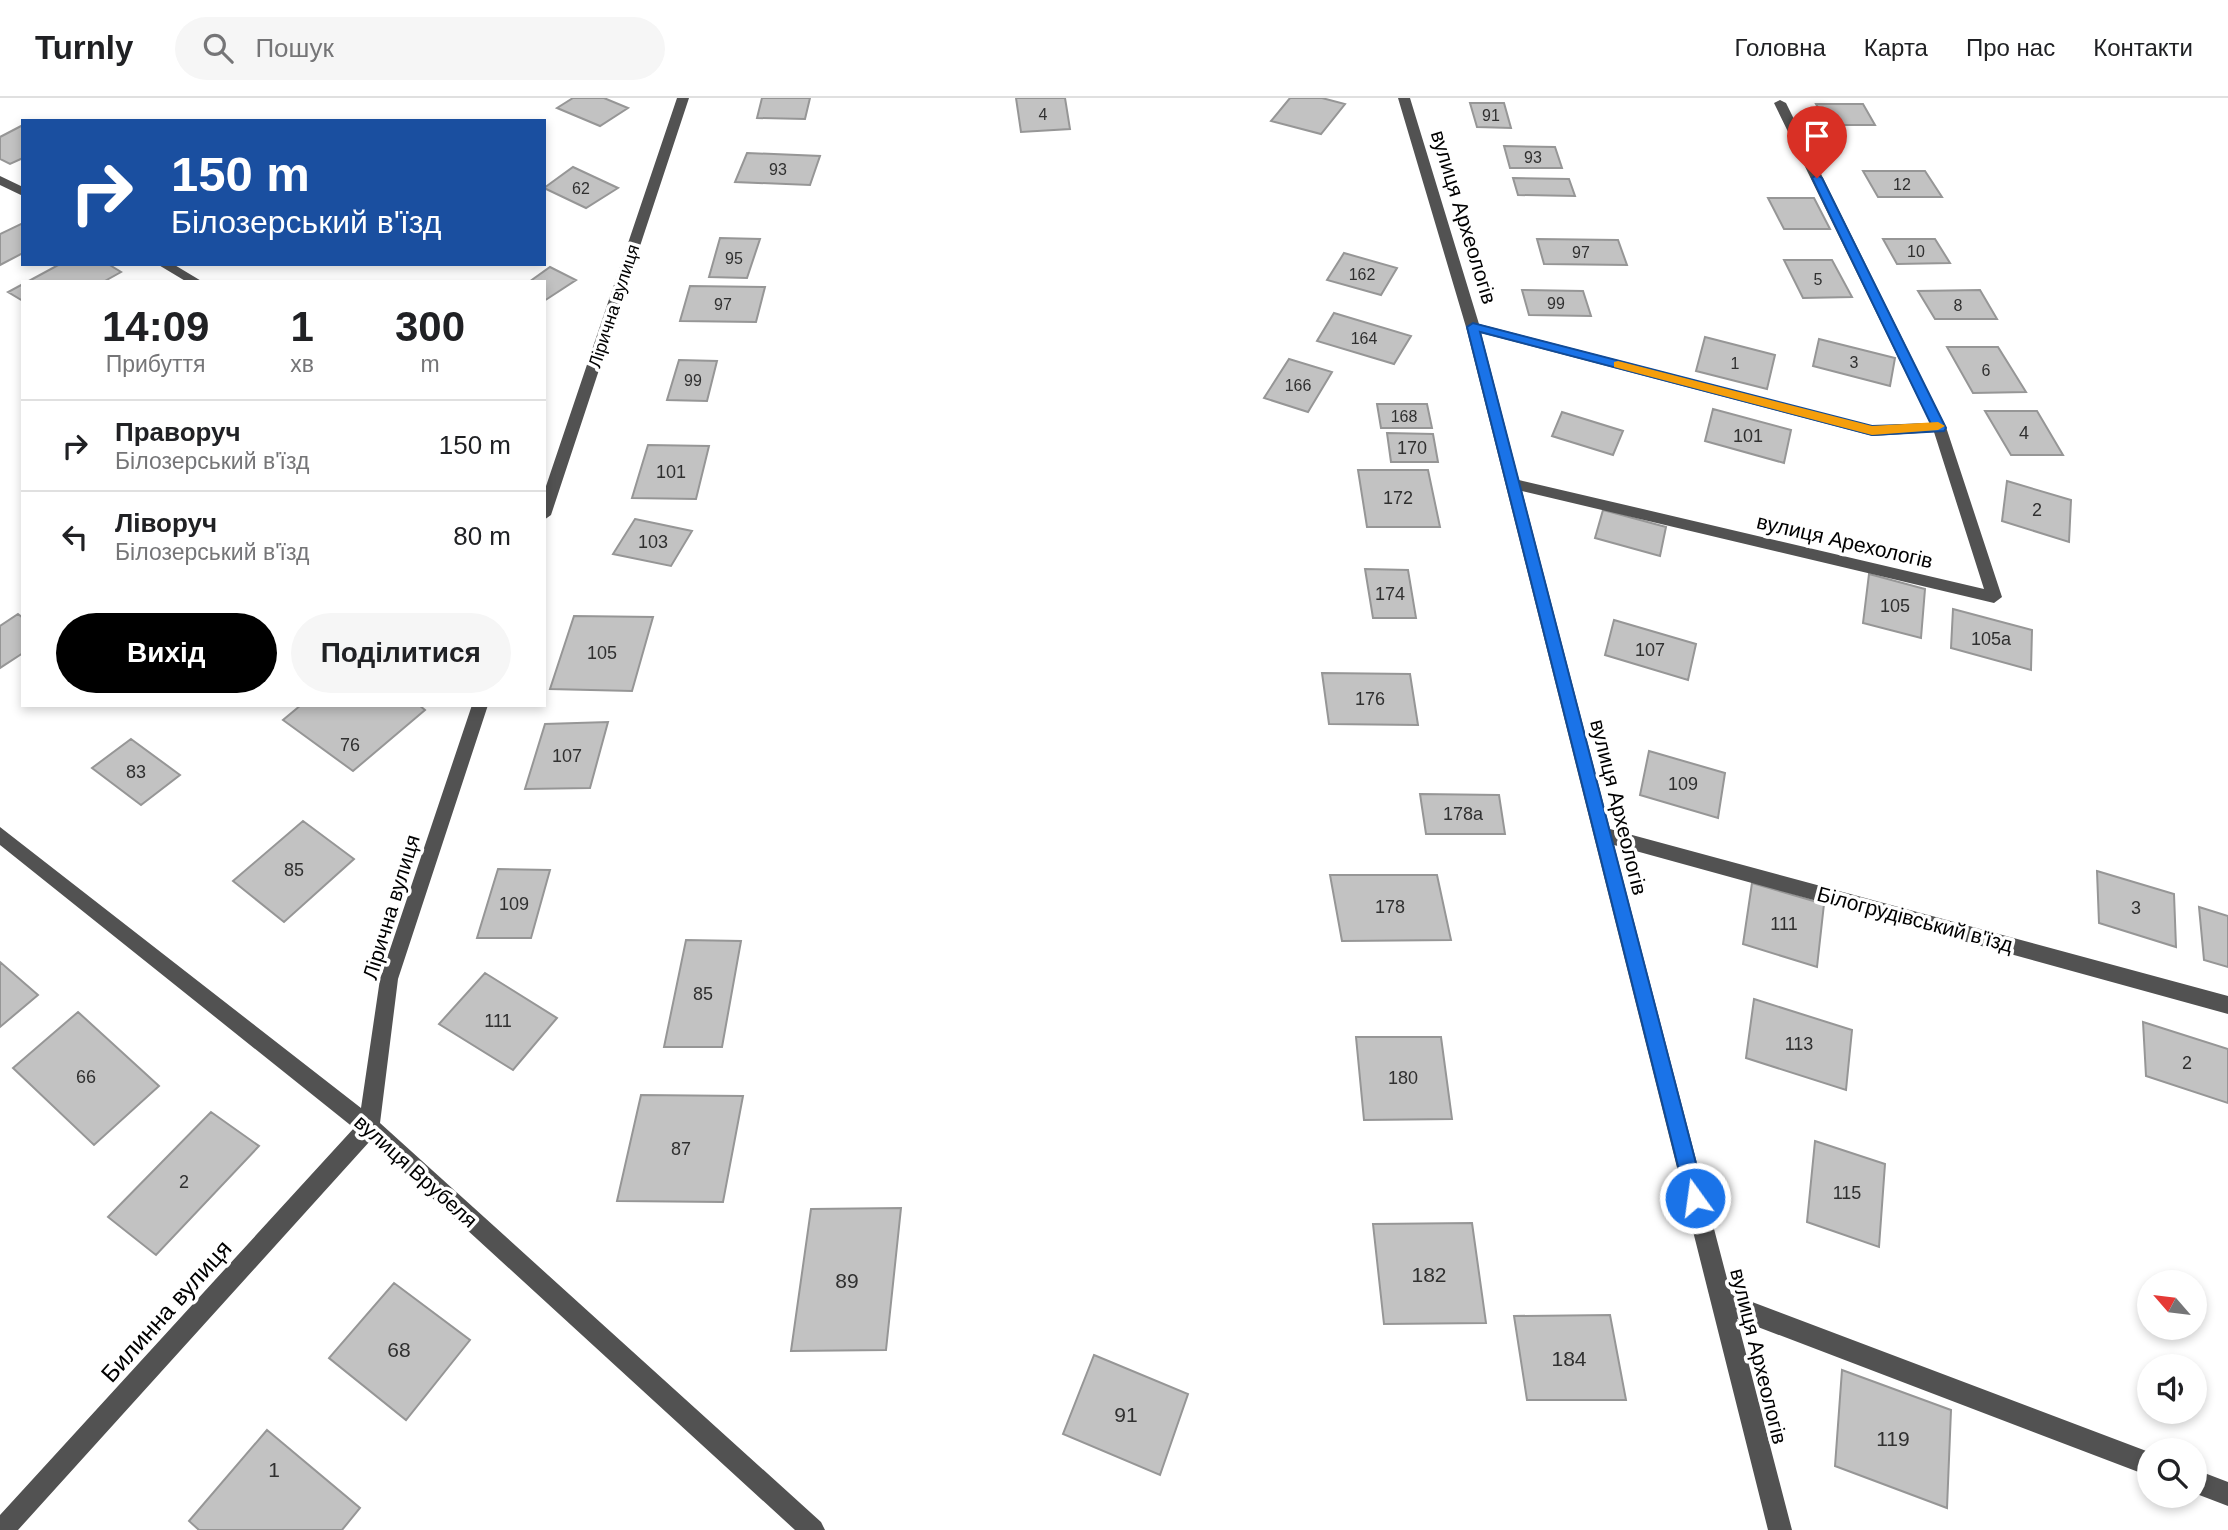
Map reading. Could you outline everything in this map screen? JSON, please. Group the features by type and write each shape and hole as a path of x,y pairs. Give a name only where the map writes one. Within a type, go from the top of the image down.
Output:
{"street":[{"name":"Лірична вулиця","path":"546,509 683,98"},
{"name":"вулиця Археологів","path":"1404,98 1473,327 1780,1530"},
{"path":"1473,327 1872,431 1939,428 1780,103"},
{"path":"0,180 21,191"},
{"path":"167,266 193,280"},
{"name":"вулиця Арехологів","path":"1513,484 1994,597 1939,428"},
{"path":"546,461 560,468"},
{"name":"Лірична вулиця","path":"369,1127 389,979 480,707"},
{"name":"Білогрудівський в'їзд","path":"1602,834 2228,1005"},
{"name":"вулиця Врубеля","path":"0,835 369,1127 813,1530"},
{"name":"Билинна вулиця","path":"2,1530 369,1127"},
{"path":"1722,1302 2137,1459"},
{"path":"2207,1486 2228,1494"}],"building":[{"path":"573,98 604,98 628,108 600,126 557,108"},
{"path":"762,98 810,98 805,119 757,118"},
{"path":"1016,98 1065,98 1070,129 1021,132"},
{"path":"1290,98 1322,98 1345,104 1321,134 1271,121"},
{"path":"1470,103 1504,103 1511,128 1477,127"},
{"path":"1816,104 1863,104 1875,125 1828,125"},
{"path":"21,126 21,159 10,164 0,159 0,137"},
{"path":"1504,146 1555,147 1562,168 1510,168"},
{"path":"747,153 820,156 810,185 735,182"},
{"path":"573,167 618,188 586,208 546,189"},
{"path":"1863,171 1925,171 1942,197 1878,197"},
{"path":"1513,178 1569,179 1575,196 1518,195"},
{"path":"1768,198 1814,198 1830,229 1784,229"},
{"path":"21,224 21,254 0,265 0,234"},
{"path":"720,238 760,239 747,278 709,277"},
{"path":"1537,239 1618,240 1627,265 1544,264"},
{"path":"1883,239 1935,239 1950,263 1897,264"},
{"path":"1344,253 1397,268 1381,295 1327,280"},
{"path":"1784,260 1832,260 1852,297 1803,298"},
{"path":"56,266 111,266 121,272 107,280 31,280"},
{"path":"550,267 576,280 546,300 546,280 532,280"},
{"path":"21,285 21,300 8,292"},
{"path":"690,286 765,287 756,322 680,321"},
{"path":"1522,290 1583,291 1591,316 1529,315"},
{"path":"1980,290 1997,319 1935,319 1918,291"},
{"path":"1334,313 1411,336 1394,364 1317,341"},
{"path":"1705,337 1775,355 1767,389 1696,371"},
{"path":"1819,339 1895,358 1890,386 1813,366"},
{"path":"1947,347 1998,347 2026,392 1973,393"},
{"path":"1289,359 1332,372 1308,412 1264,398"},
{"path":"679,360 717,361 707,401 667,400"},
{"path":"1377,404 1427,404 1432,428 1381,428"},
{"path":"1713,409 1791,430 1784,463 1705,441"},
{"path":"1985,411 2037,411 2063,455 2011,455"},
{"path":"1562,412 1623,431 1613,455 1552,436"},
{"path":"1387,433 1433,434 1438,462 1391,462"},
{"path":"648,445 709,446 696,499 632,498"},
{"path":"1358,470 1428,470 1440,527 1367,527"},
{"path":"2007,481 2071,500 2069,542 2002,521"},
{"path":"1603,510 1666,527 1660,556 1595,538"},
{"path":"635,519 692,531 671,566 613,554"},
{"path":"1365,569 1408,570 1416,618 1373,618"},
{"path":"1869,574 1925,589 1921,638 1863,623"},
{"path":"1953,609 2032,630 2031,670 1951,648"},
{"path":"18,614 21,616 21,654 0,668 0,626"},
{"path":"574,616 653,617 632,691 550,689"},
{"path":"1614,620 1696,644 1688,680 1605,655"},
{"path":"1322,673 1410,674 1418,725 1329,724"},
{"path":"299,707 421,707 425,710 353,771 283,720"},
{"path":"608,722 590,788 525,789 545,724"},
{"path":"131,739 180,775 141,805 92,768"},
{"path":"1649,751 1725,773 1718,818 1640,795"},
{"path":"1420,794 1499,795 1505,834 1426,834"},
{"path":"303,821 354,859 284,922 233,881"},
{"path":"498,869 550,870 531,938 477,938"},
{"path":"2097,871 2174,894 2176,947 2099,923"},
{"path":"1330,875 1437,875 1451,940 1342,941"},
{"path":"1752,883 1824,904 1817,967 1743,944"},
{"path":"2199,907 2228,916 2228,967 2204,960"},
{"path":"686,940 741,941 722,1047 664,1047"},
{"path":"0,962 38,995 0,1027"},
{"path":"485,973 557,1018 513,1070 439,1024"},
{"path":"1754,999 1852,1030 1846,1090 1746,1058"},
{"path":"78,1012 159,1086 94,1145 13,1068"},
{"path":"2143,1022 2228,1049 2228,1103 2146,1076"},
{"path":"1356,1037 1441,1037 1452,1119 1364,1120"},
{"path":"641,1095 743,1096 723,1202 617,1201"},
{"path":"211,1112 259,1146 156,1255 108,1217"},
{"path":"1815,1141 1885,1164 1879,1247 1807,1222"},
{"path":"901,1208 886,1350 791,1351 811,1209"},
{"path":"1472,1223 1486,1323 1384,1324 1373,1224"},
{"path":"394,1283 470,1340 406,1420 329,1358"},
{"path":"1610,1315 1626,1400 1527,1400 1514,1316"},
{"path":"1094,1355 1188,1394 1160,1475 1063,1434"},
{"path":"1842,1370 1951,1410 1947,1508 1835,1466"},
{"path":"267,1430 360,1508 342,1530 199,1530 189,1521"}],"slow traffic":[{"path":"1618,365 1872,431 1939,428 1938,426"}],"route":[{"path":"1695,1198 1473,327 1872,431 1939,428 1817,178"}]}
